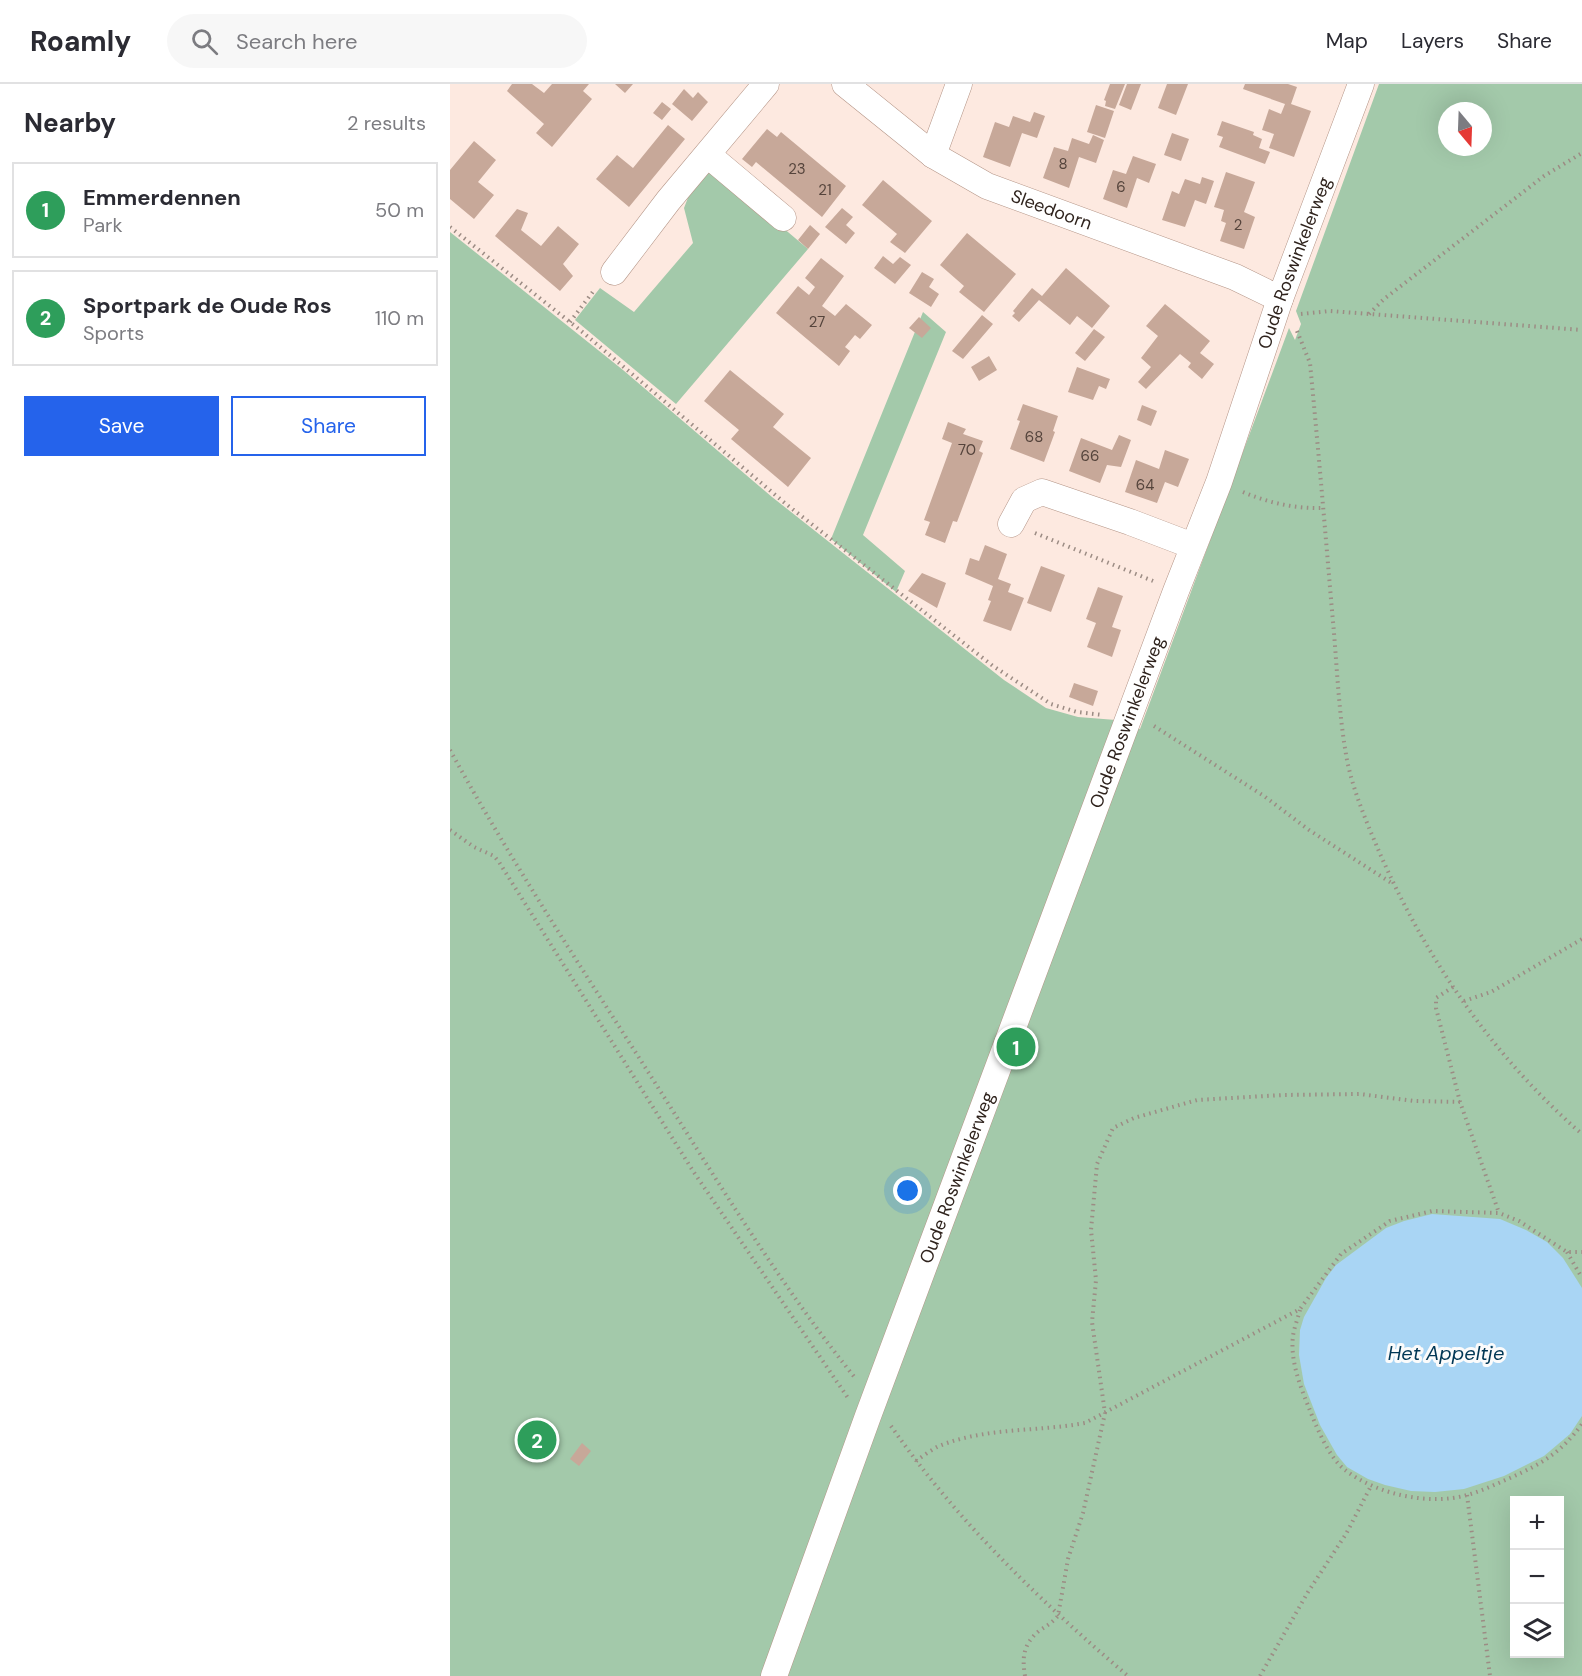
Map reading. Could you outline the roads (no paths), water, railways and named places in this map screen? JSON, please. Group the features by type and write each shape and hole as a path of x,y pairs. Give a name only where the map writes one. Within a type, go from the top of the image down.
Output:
{"street":[{"path":"614,272 668,201 766,84"},
{"name":"Sleedoorn","path":"845,84 933,155 987,186 1234,277 1283,307"},
{"path":"933,155 959,84"},
{"name":"Oude Roswinkelerweg","path":"774,1676 871,1409 1176,591 1219,482 1361,84"},
{"path":"708,154 783,218"},
{"path":"1011,524 1024,500 1042,492 1193,546"}],"water":[{"name":"Het Appeltje","path":"1432,1214 1500,1219 1526,1230 1547,1242 1563,1258 1582,1288 1582,1416 1570,1434 1544,1456 1504,1476 1464,1489 1435,1492 1411,1491 1385,1485 1368,1479 1347,1467 1337,1455 1320,1425 1304,1384 1299,1355 1300,1330 1304,1317 1336,1265 1386,1228"}],"place":[{"name":"Emmerdennen","path":"1016,1047"},
{"name":"Sportpark de Oude Ros","path":"537,1440"}]}
